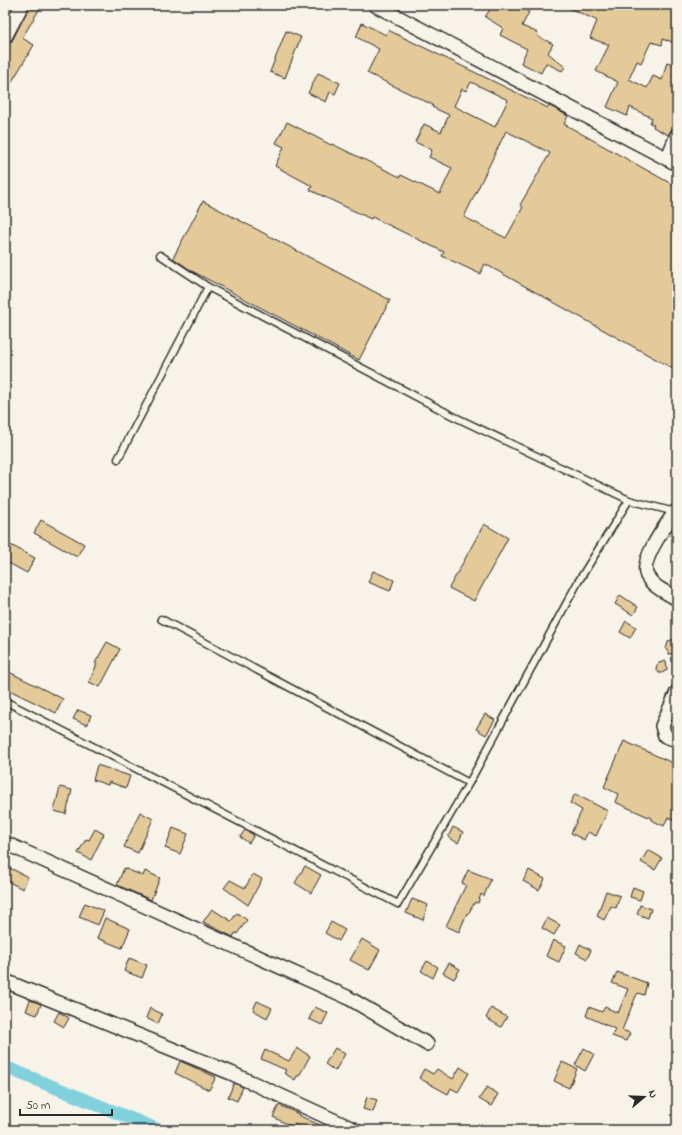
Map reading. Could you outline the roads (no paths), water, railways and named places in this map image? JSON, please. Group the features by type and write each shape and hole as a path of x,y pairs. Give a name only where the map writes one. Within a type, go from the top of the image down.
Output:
{"street":[{"path":"5,37 22,5"},
{"path":"375,5 672,162 677,136"},
{"path":"676,511 649,552 646,565 646,575 656,586 677,599"},
{"path":"677,692 662,726 665,736 677,740"},
{"path":"5,843 346,997 427,1044"},
{"path":"5,981 231,1074 355,1130"}],"lane":[{"path":"160,255 208,287 453,416 629,500 676,511"},
{"path":"118,459 208,287"},
{"path":"5,701 398,904 469,783 578,582 629,500"},
{"path":"161,619 469,783"}],"waterway":[{"path":"5,1067 159,1130"}]}
